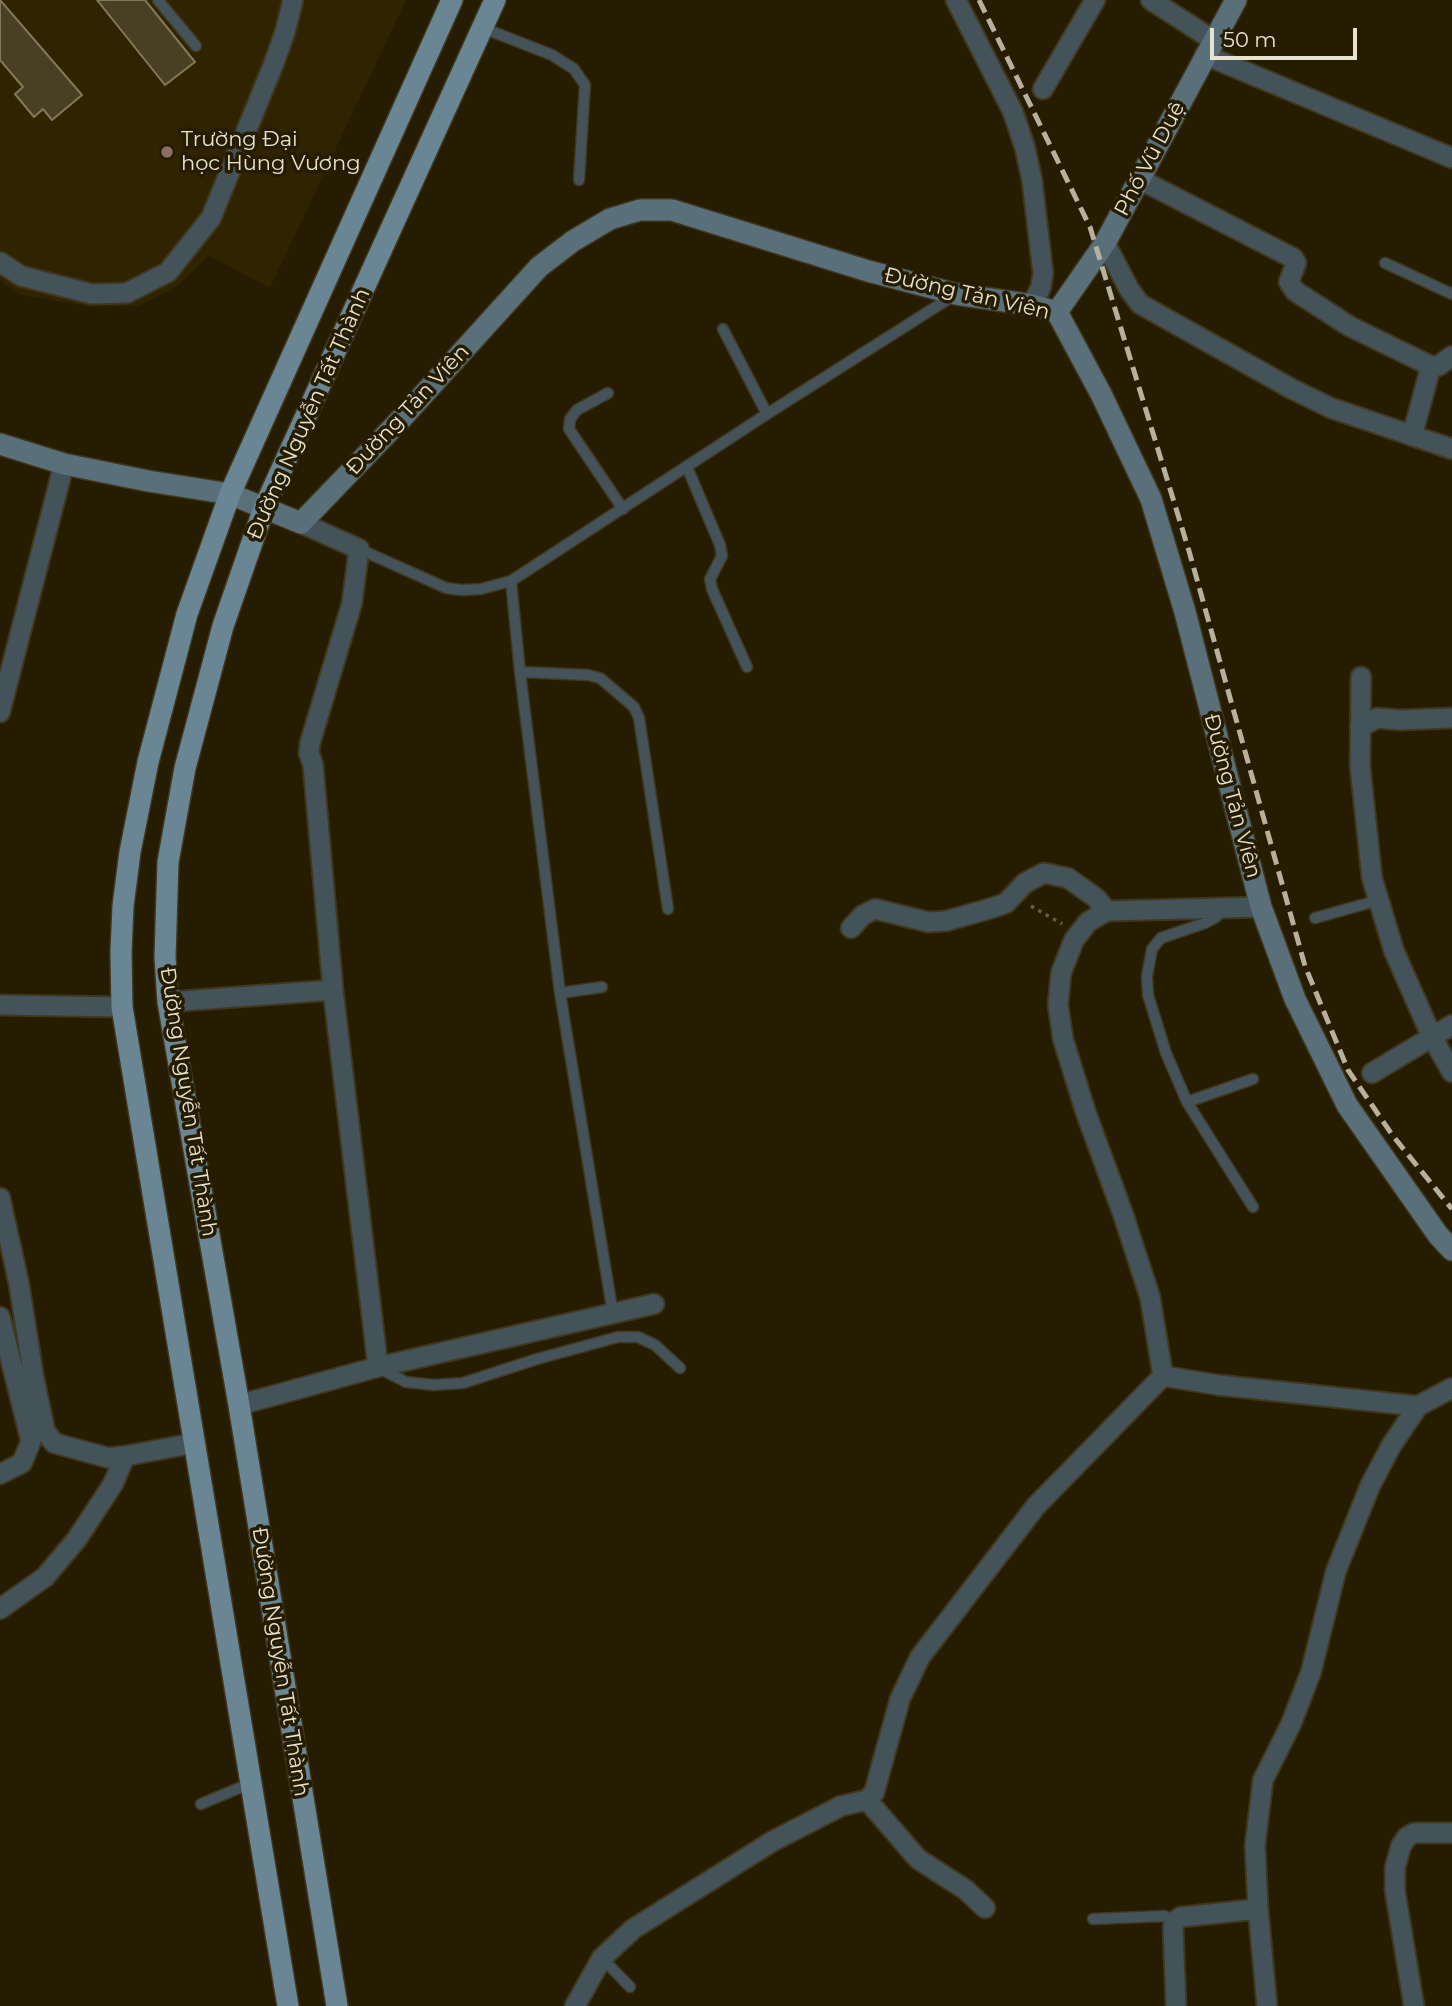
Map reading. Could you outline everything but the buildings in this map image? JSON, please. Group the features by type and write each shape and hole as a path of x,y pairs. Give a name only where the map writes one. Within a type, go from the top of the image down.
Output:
{"main road":[{"name":"Đường Nguyễn Tất Thành","path":"288,2006 122,1007 123,906 139,800 187,614 230,494 452,0"},
{"name":"Đường Nguyễn Tất Thành","path":"337,2006 239,1405 168,1002 164,914 168,862 185,768 223,626 264,508 495,0"}],"street":[{"path":"0,262 21,276 92,294 127,293 168,272 211,218 274,63 293,0"},
{"path":"956,0 1013,113 1025,148 1032,180 1043,274 1041,287 1032,305"},
{"path":"1043,89 1095,0"},
{"path":"1150,0 1209,48 1452,158"},
{"name":"Phố Vũ Duệ","path":"1057,312 1105,243 1236,0"},
{"path":"1139,179 1293,258 1296,263 1289,282 1295,291 1349,326 1431,366 1438,366 1452,356"},
{"name":"Đường Tản Viên","path":"301,523 403,417 539,267 573,241 610,219 640,210 672,210 868,271 956,294 1032,305 1057,312 1101,394 1151,499 1185,612 1261,907 1295,999 1347,1105 1438,1235 1452,1250"},
{"path":"1105,243 1140,304 1331,408 1452,449"},
{"path":"1412,436 1431,366"},
{"path":"0,444 64,464 230,494 359,550 352,603 310,743 333,990 378,1367"},
{"path":"0,712 64,464"},
{"path":"1361,677 1360,766 1372,878 1394,951 1432,1037 1452,1072"},
{"path":"1360,727 1377,718 1452,718"},
{"path":"851,928 863,915 875,909 928,922 946,921 1006,903 1025,883 1044,873 1068,878 1096,898 1107,911"},
{"path":"1163,1376 1150,1297 1063,1038 1058,1005 1061,973 1078,934 1088,922 1107,911 1261,907"},
{"path":"168,1002 333,990"},
{"path":"0,1005 122,1007"},
{"path":"1371,1073 1452,1025"},
{"path":"0,1198 19,1284 45,1432 54,1443 108,1458 195,1443"},
{"path":"239,1405 378,1367 654,1304"},
{"path":"0,1317 31,1441 22,1464 0,1474"},
{"path":"1163,1376 1218,1385 1418,1406"},
{"path":"575,2006 602,1958 642,1923 773,1841 841,1806 867,1800 874,1793 900,1699 920,1657 1036,1506 1163,1376"},
{"path":"1267,2006 1255,1845 1263,1780 1291,1724 1311,1672 1336,1571 1370,1486 1391,1446 1418,1406 1452,1388"},
{"path":"0,1608 45,1577 77,1539 113,1484 125,1456"},
{"path":"867,1800 918,1859 965,1890 985,1908"},
{"path":"1414,2006 1395,1891 1395,1868 1401,1846 1407,1837 1414,1833 1452,1833"},
{"path":"1176,2006 1175,1921 1181,1917 1258,1909"}],"lane":[{"path":"158,0 196,46"},
{"path":"482,28 552,55 574,69 584,85 579,180"},
{"path":"1385,263 1452,294"},
{"path":"359,550 446,588 481,589 511,581 956,294"},
{"path":"723,329 767,414"},
{"path":"608,393 577,410 570,419 569,429 623,509"},
{"path":"687,467 720,545 722,556 710,579 712,589 747,667"},
{"path":"511,581 560,993 613,1314"},
{"path":"520,672 600,678 634,707 639,718 668,909"},
{"path":"1315,918 1379,900"},
{"path":"1224,908 1216,917 1205,923 1161,938 1152,949 1147,976 1149,995 1166,1053 1188,1102 1253,1207"},
{"path":"560,993 602,987"},
{"path":"1188,1102 1253,1079"},
{"path":"378,1367 405,1382 434,1385 463,1383 618,1337 638,1337 655,1345 680,1368"},
{"path":"201,1804 251,1783"},
{"path":"1093,1919 1165,1916 1175,1921"},
{"path":"602,1958 630,1987"}],"path":[{"path":"1031,906 1078,934"}],"shaded area":[{"name":"Trường Đại học Hùng Vương","path":"0,0 406,0 270,288 209,256 177,286 139,306 90,307 20,295 0,281"}],"railway":[{"path":"979,0 1090,227 1189,551 1305,966 1348,1070 1393,1136 1452,1209"}],"place":[{"name":"Trường Đại học Hùng Vương","path":"167,152"}]}
